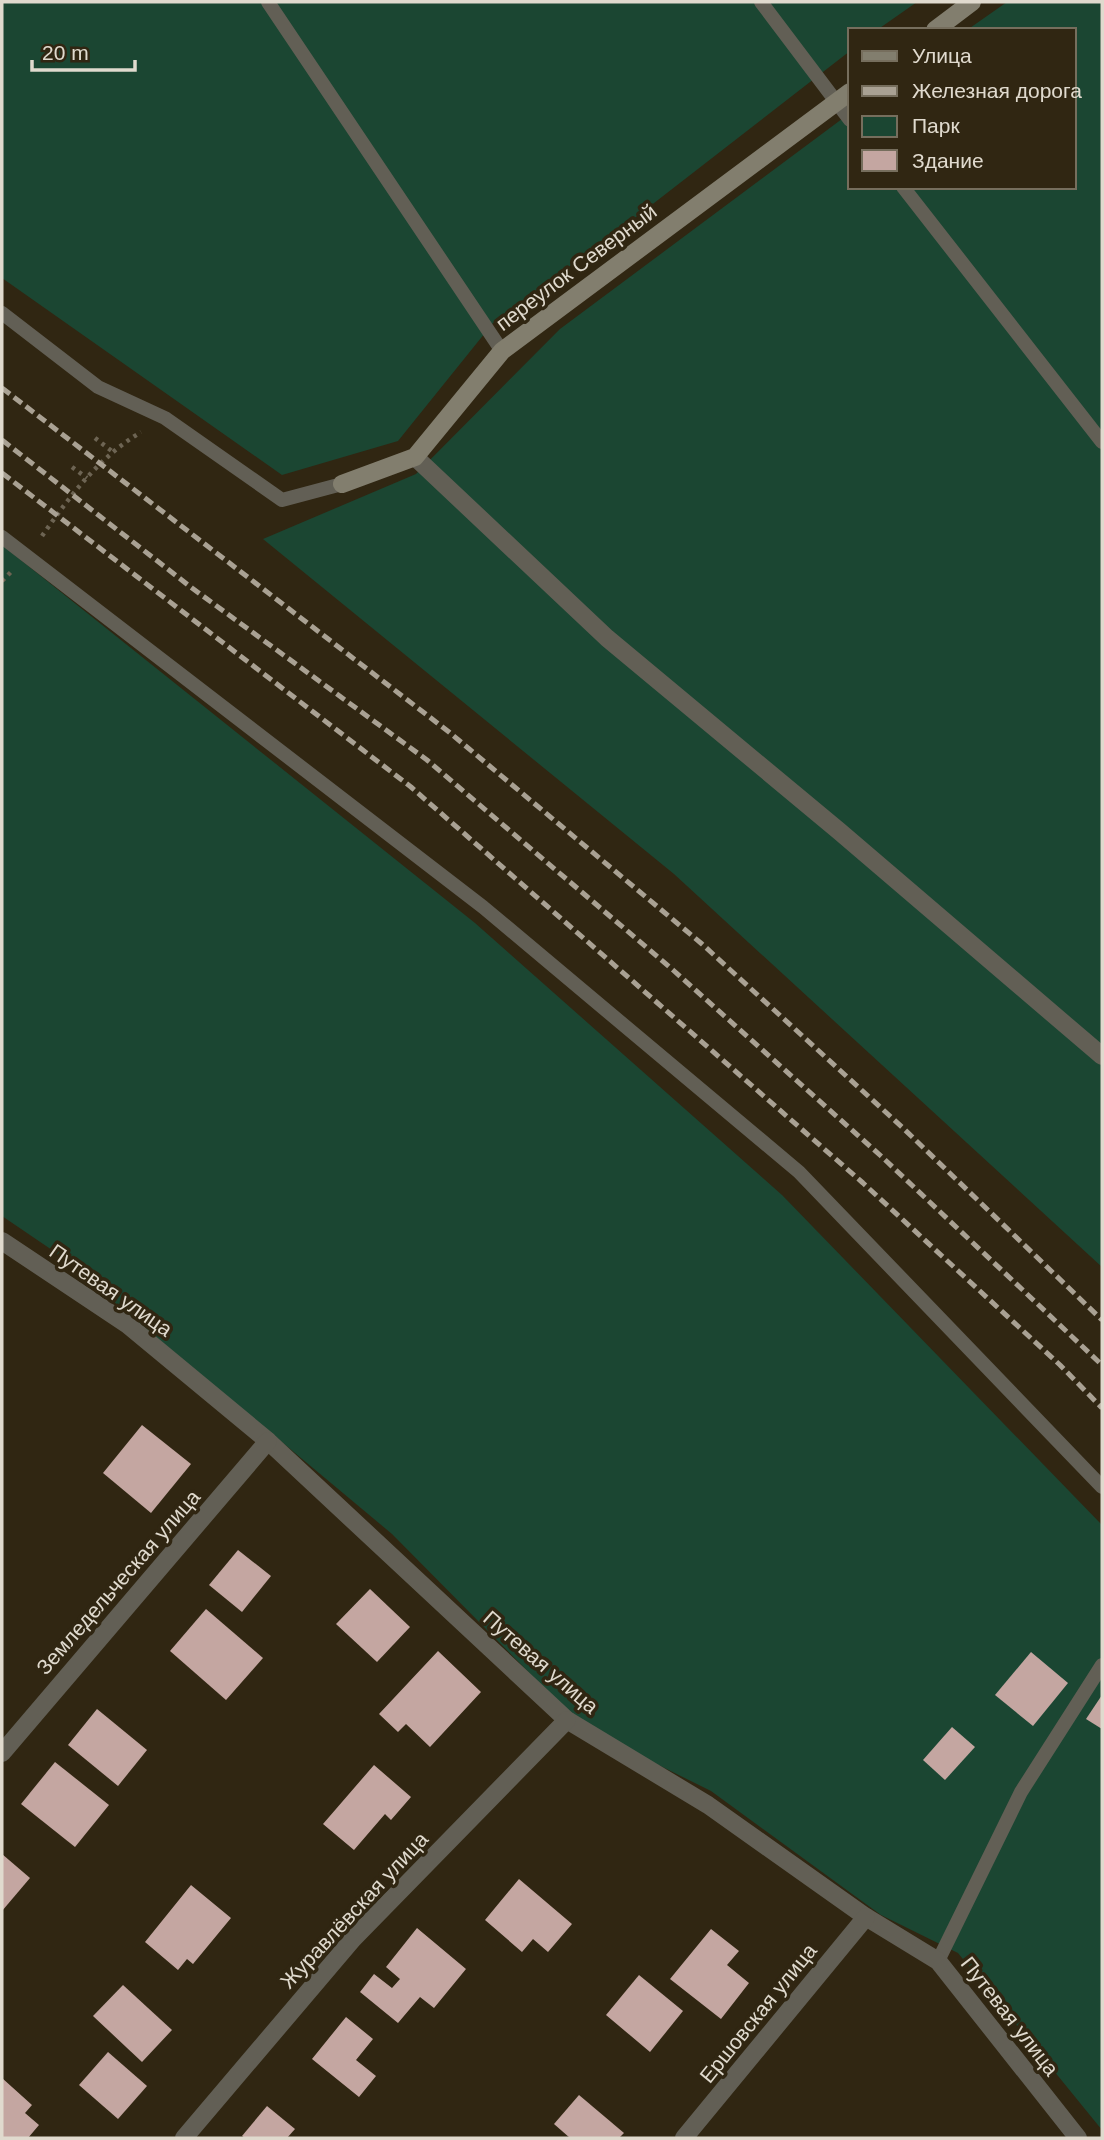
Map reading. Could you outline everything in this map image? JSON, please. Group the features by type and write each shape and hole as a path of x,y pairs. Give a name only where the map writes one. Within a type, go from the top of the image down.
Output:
{"street":[{"path":"937,28 972,2"},
{"name":"переулок Северный","path":"415,457 502,351 843,97"},
{"path":"342,484 415,457 607,638 839,831 1102,1056"},
{"name":"Путевая улица","path":"2,1241 128,1325 268,1441 566,1720 708,1805 866,1917 938,1961 1078,2138"},
{"name":"Земледельческая улица","path":"2,1753 268,1441"},
{"name":"Журавлёвская улица","path":"184,2138 353,1939 566,1720"},
{"name":"Ершовская улица","path":"684,2138 866,1917"}],"lane":[{"path":"268,2 502,351"},
{"path":"761,2 843,97"},
{"path":"905,189 1102,442"},
{"path":"2,313 98,387 165,418 282,500 342,484"},
{"path":"2,537 483,907 799,1172 1102,1487"},
{"path":"938,1961 1021,1792 1102,1665"}],"path":[{"path":"2,581 27,557 72,494 99,463 165,418"},
{"path":"96,438 113,452"},
{"path":"72,467 88,478"}],"green space":[{"path":"2,2 917,2 880,28 848,28 848,53 627,224 493,323 398,441 282,475 2,278"},
{"path":"1007,2 1102,2 1102,1267 674,874 263,539 416,474 560,329 848,114 848,189 1076,189 1076,28 970,28"},
{"path":"2,545 475,923 782,1195 1102,1525 1102,2130 958,1953 881,1915 711,1791 584,1728 392,1534 52,1250 2,1216"}],"building":[{"path":"142,1425 191,1464 151,1513 103,1473"},
{"path":"238,1550 271,1576 242,1612 209,1585"},
{"path":"370,1589 410,1627 377,1662 336,1624"},
{"path":"206,1609 263,1658 226,1700 170,1651"},
{"path":"438,1651 481,1692 430,1747 406,1724 398,1732 379,1714"},
{"path":"1031,1652 1068,1683 1033,1726 995,1695"},
{"path":"1102,1695 1102,1729 1086,1719"},
{"path":"97,1709 147,1750 118,1786 68,1745"},
{"path":"952,1727 975,1747 945,1780 923,1760"},
{"path":"55,1762 109,1805 75,1847 21,1804"},
{"path":"374,1765 411,1797 391,1820 385,1814 354,1850 323,1824"},
{"path":"2,1854 30,1878 2,1911"},
{"path":"519,1879 572,1924 548,1952 533,1939 522,1952 485,1920"},
{"path":"191,1885 231,1918 193,1964 187,1959 178,1970 145,1942"},
{"path":"417,1928 466,1969 434,2008 420,1997 398,2023 360,1992 374,1974 392,1988 400,1979 386,1967"},
{"path":"711,1929 739,1951 727,1965 749,1983 721,2019 670,1979"},
{"path":"639,1975 683,2011 650,2052 606,2015"},
{"path":"123,1985 172,2030 142,2062 93,2016"},
{"path":"346,2017 373,2039 356,2060 376,2076 359,2097 312,2059"},
{"path":"108,2052 147,2086 118,2119 79,2085"},
{"path":"2,2078 32,2105 25,2113 39,2125 28,2138 2,2138"},
{"path":"579,2095 624,2133 619,2138 570,2138 554,2124"},
{"path":"267,2106 295,2129 287,2138 242,2136"}],"railway":[{"path":"2,388 449,732 702,944 903,1128 1102,1320"},
{"path":"2,440 192,588 427,760 673,970 881,1156 1102,1365"},
{"path":"2,473 411,787 863,1183 1060,1365 1102,1408"}]}
